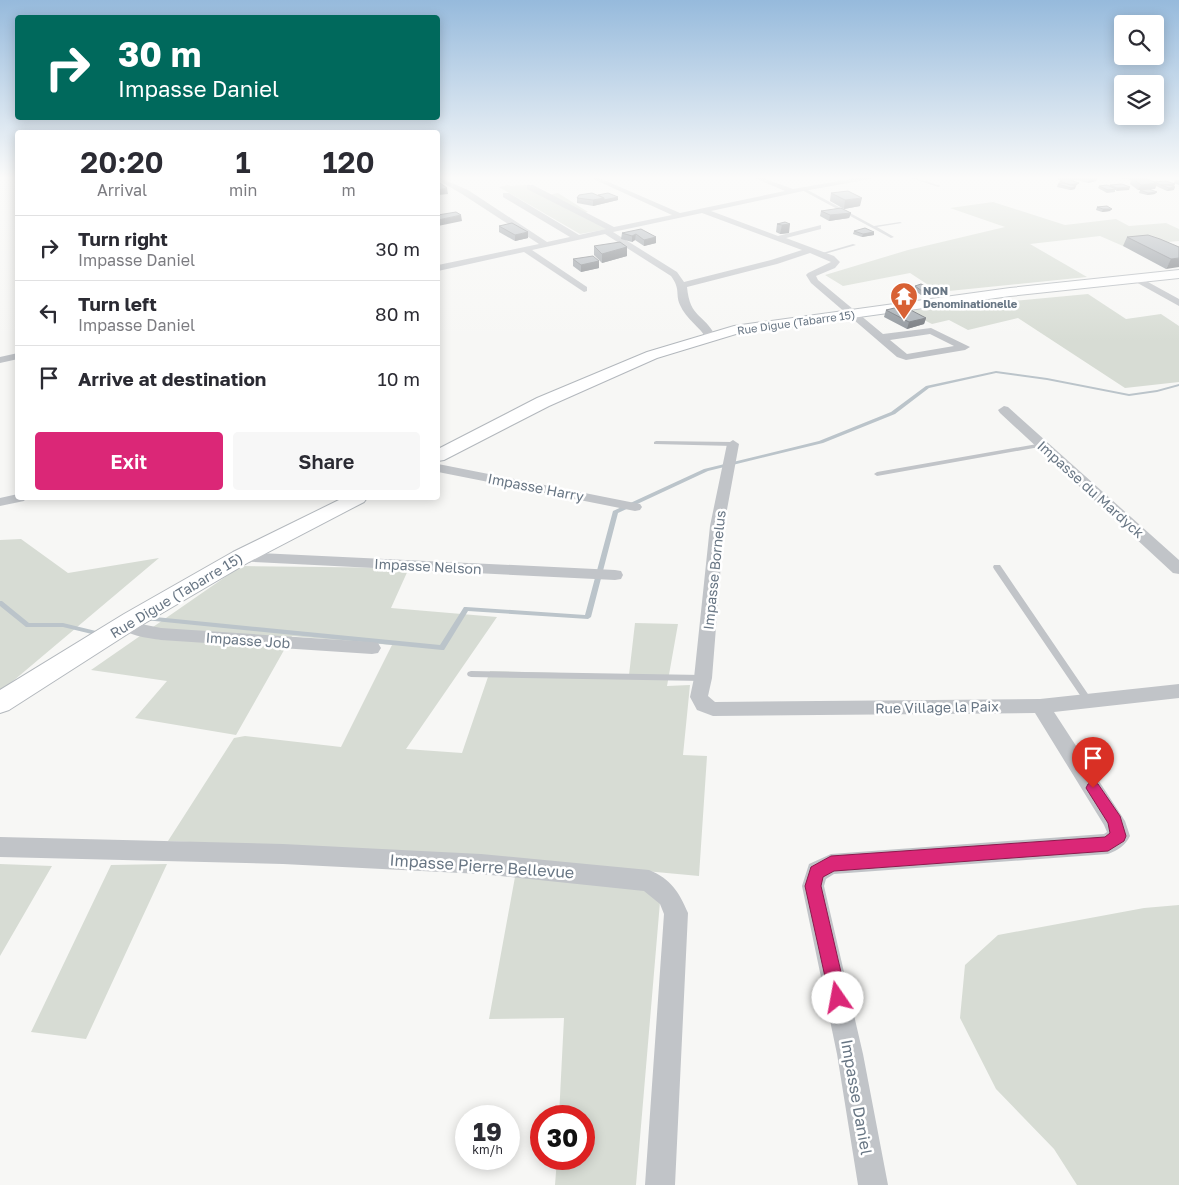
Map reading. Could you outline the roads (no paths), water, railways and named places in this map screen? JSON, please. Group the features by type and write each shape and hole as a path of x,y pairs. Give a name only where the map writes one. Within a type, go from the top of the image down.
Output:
{"street":[{"path":"527,232 545,244"},
{"path":"568,232 578,238"},
{"path":"440,268 604,232"},
{"path":"612,232 674,274 682,285 687,311 707,327 711,337"},
{"path":"762,232 822,254 836,262 832,266 811,275 814,281 880,338 904,356 965,347 934,331 880,338"},
{"path":"778,238 799,232"},
{"path":"525,249 584,290"},
{"path":"682,285 774,262 811,250"},
{"name":"Rue Digue (Tabarre 15)","path":"440,455 543,402 652,355 734,330 1010,292 1179,274"},
{"path":"1137,279 1179,304"},
{"path":"0,360 15,357"},
{"name":"Impasse du Mardyck","path":"1004,410 1179,569"},
{"name":"Impasse Bornelus","path":"699,697 703,678 717,526 733,444"},
{"name":"Impasse Harry","path":"440,468 635,507"},
{"path":"0,502 15,499"},
{"name":"Rue Digue (Tabarre 15)","path":"0,703 135,619 241,557 348,500"},
{"name":"Impasse Nelson","path":"241,557 615,575"},
{"name":"Impasse Job","path":"135,619 143,631 161,634 372,648"},
{"name":"Rue Village la Paix","path":"699,697 704,705 713,709 1040,706 1179,691"},
{"name":"Impasse Daniel","path":"873,1185 850,1054 813,886 817,872 831,864 1108,844 1114,840 1119,836 1114,821 1040,706"},
{"name":"Impasse Pierre Bellevue","path":"0,847 283,854 481,864 649,881 668,896 676,913 660,1185"}],"lane":[{"path":"883,232 892,237"},
{"path":"822,254 854,245"},
{"path":"656,443 733,444"},
{"path":"877,474 1043,445"},
{"path":"997,567 1089,702"},
{"path":"471,674 703,678"}],"waterway":[{"path":"145,618 442,648 466,609 588,617 615,512 706,470 821,442 893,413 928,387 996,372 1047,379 1129,395 1157,391 1179,385"},
{"path":"0,603 28,625 63,625 100,634"}],"place":[{"name":"NON Denominationelle","path":"904,320"}]}
